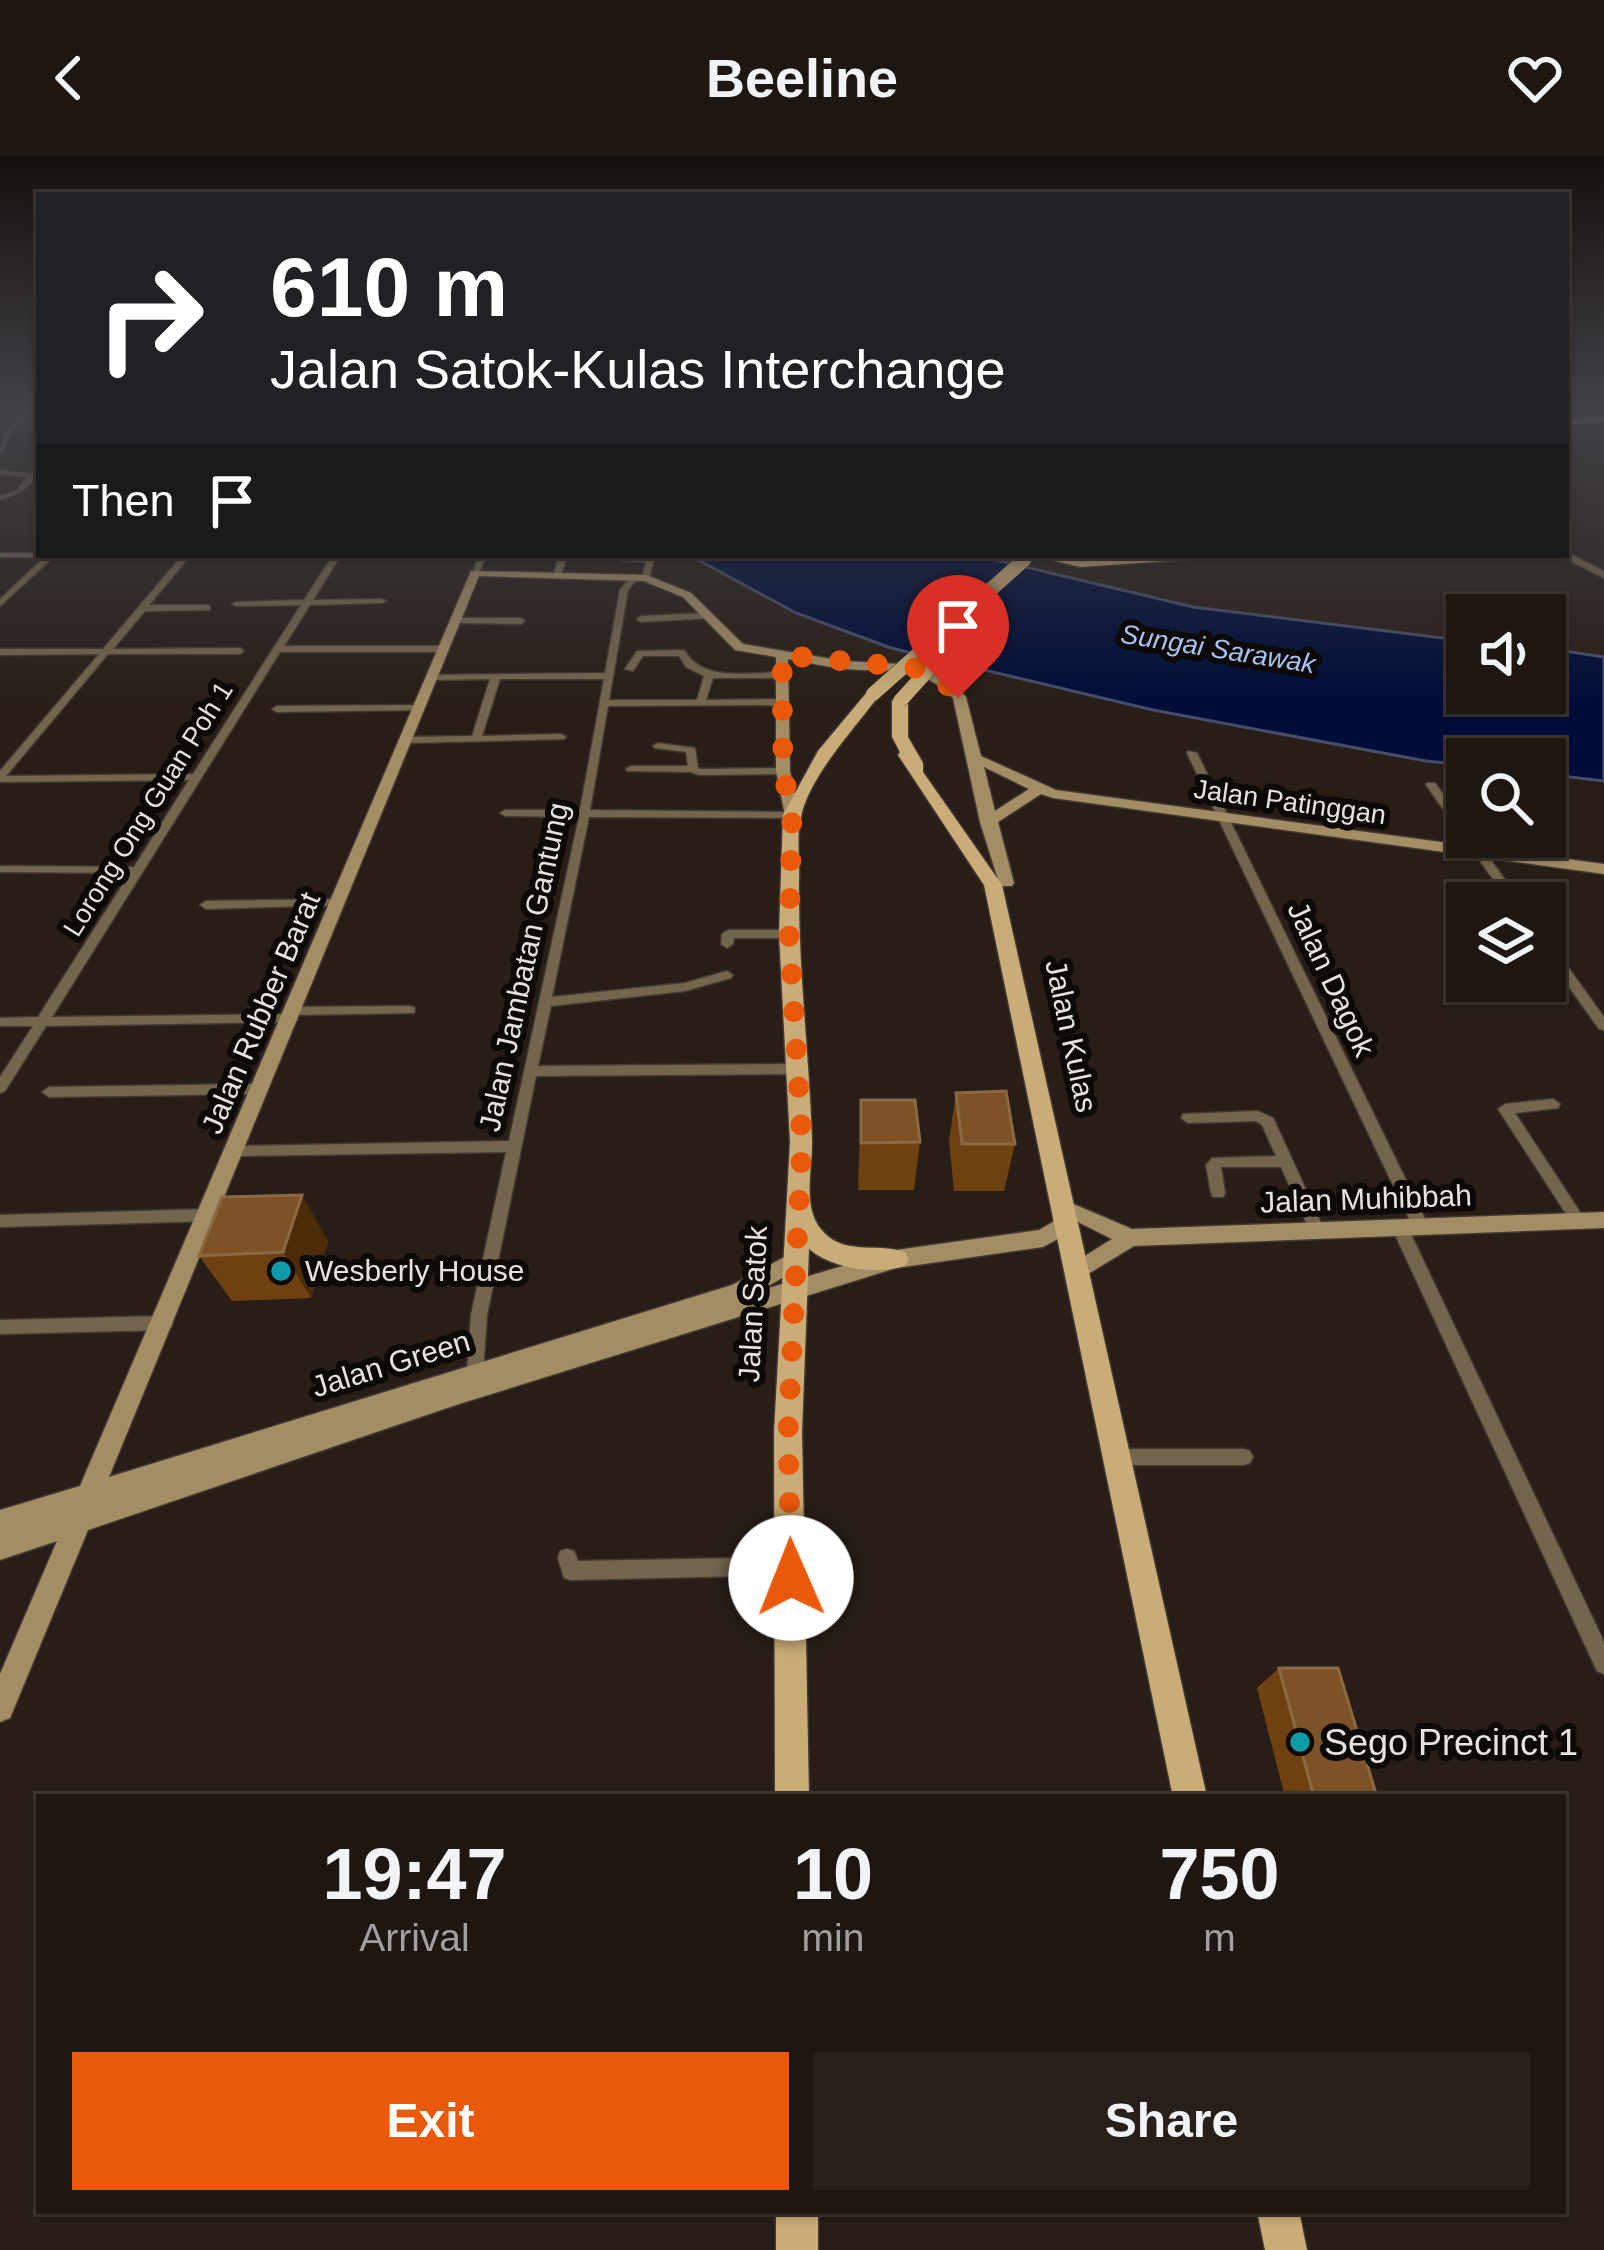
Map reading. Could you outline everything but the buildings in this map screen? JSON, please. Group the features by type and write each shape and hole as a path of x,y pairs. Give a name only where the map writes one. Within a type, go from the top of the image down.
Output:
{"main road":[{"name":"Jalan Satok","path":"792,815 826,751 873,694 1030,558"},
{"name":"Jalan Kulas","path":"1044,558 916,679 900,701 906,754 935,805 974,850 993,885 1070,1207 1088,1264 1100,1326 1098,1361"},
{"path":"1051,558 1080,563 1165,558"},
{"path":"479,564 641,577"},
{"name":"Jalan Rubber Barat","path":"0,1708 479,564"},
{"name":"Jalan Kulas","path":"641,577 677,589 739,647 896,665 933,674 958,698 1006,883 1098,1361 1189,1794"},
{"name":"Jalan Satok","path":"782,655 783,771 792,815 789,934 802,1142 788,1432 792,1794"},
{"name":"Jalan Kulas","path":"906,754 1006,883"},
{"name":"Jalan Patinggan","path":"977,759 1037,790 1446,848"},
{"path":"988,822 1037,790"},
{"name":"Jalan Patinggan","path":"1519,858 1604,869"},
{"path":"796,1276 1043,1238 1064,1226 1070,1207"},
{"name":"Jalan Muhibbah","path":"1070,1207 1130,1238"},
{"path":"799,1214 808,1238 825,1252 849,1259 896,1259"},
{"name":"Jalan Muhibbah","path":"1088,1264 1130,1238 1604,1220"},
{"name":"Jalan Green","path":"0,1523 796,1276"},
{"name":"Jalan Green","path":"0,1547 796,1276"},
{"path":"797,2214 797,2250"},
{"path":"1279,2214 1286,2250"}],"street":[{"path":"0,555 36,556"},
{"path":"0,604 49,558"},
{"path":"0,778 184,558"},
{"name":"Lorong Ong Guan Poh 1","path":"0,1088 335,558"},
{"path":"558,573 562,558"},
{"path":"1569,558 1604,575"},
{"path":"622,560 651,560 641,577"},
{"name":"Jalan Jambatan Gantung","path":"475,1372 479,1315 584,815 624,590 641,577"},
{"path":"236,604 382,602"},
{"path":"141,608 206,608"},
{"path":"641,619 660,625 708,616"},
{"path":"455,621 521,621"},
{"path":"277,649 444,649"},
{"path":"0,652 240,651"},
{"path":"630,669 640,653 673,651 709,675 783,675"},
{"path":"701,702 709,675"},
{"path":"432,676 609,676"},
{"path":"476,740 496,676"},
{"path":"755,676 757,702"},
{"path":"604,703 784,702"},
{"path":"277,709 419,707"},
{"path":"407,740 561,737"},
{"path":"658,746 691,750 693,769"},
{"name":"Jalan Dagok","path":"1192,753 1604,1664"},
{"path":"632,769 783,771"},
{"path":"0,778 197,777"},
{"path":"1431,784 1446,805"},
{"path":"505,813 792,815"},
{"path":"0,869 136,870"},
{"path":"206,904 340,902"},
{"path":"727,944 728,934 789,934"},
{"path":"1566,973 1604,1026"},
{"path":"544,1002 685,988 727,975"},
{"path":"0,1022 409,1010"},
{"path":"531,1071 795,1069"},
{"path":"49,1091 261,1089"},
{"path":"1553,1104 1505,1109 1580,1222"},
{"path":"1188,1118 1258,1117 1268,1122 1316,1229"},
{"path":"235,1151 515,1146"},
{"path":"1218,1193 1213,1165 1217,1162 1285,1161"},
{"path":"0,1221 209,1215"},
{"path":"0,1327 165,1323"},
{"path":"1118,1457 1244,1457"},
{"path":"567,1558 572,1571 790,1567"}],"water":[{"name":"Sungai Sarawak","path":"695,558 988,558 1193,607 1446,638 1446,714 1566,714 1566,651 1604,657 1604,781 1566,776 1566,738 1446,738 1446,763 1426,761 1153,710 891,648 796,613"}],"place":[{"name":"Wesberly House","path":"281,1271"},
{"name":"Sego Precinct 1","path":"1300,1742"}],"route":[{"path":"791,1578 788,1432 802,1142 789,934 792,815 783,771 782,655 915,668 944,681 958,698"}]}
